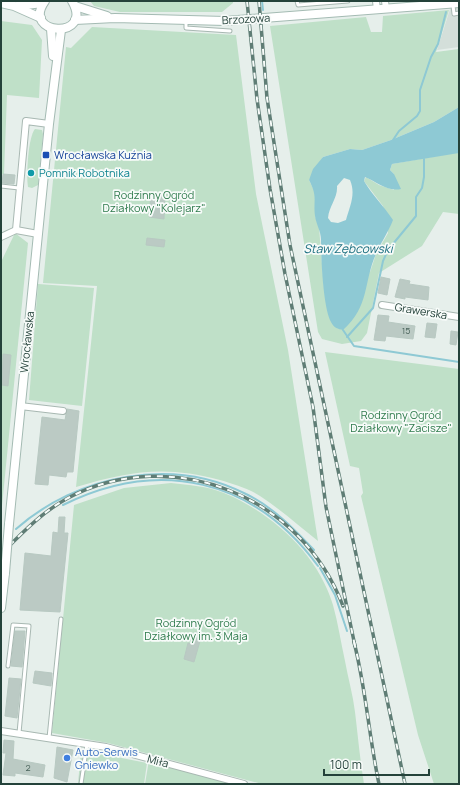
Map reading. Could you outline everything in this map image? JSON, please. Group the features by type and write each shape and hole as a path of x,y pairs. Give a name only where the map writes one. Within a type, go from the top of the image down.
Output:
{"main road":[{"path":"14,6 44,2"},
{"path":"42,18 41,8 44,2"},
{"path":"1,3 14,6 42,18 51,29 61,30 67,28 75,20 73,4"},
{"name":"Brzozowa","path":"75,20 115,18 186,21 248,20 377,10 385,5 456,3"},
{"name":"Brzozowa","path":"73,4 115,18"},
{"name":"Wrocławska","path":"51,29 54,76"},
{"name":"Wrocławska","path":"1,608 49,124 61,30"}],"street":[{"path":"376,1 377,10"},
{"path":"16,230 26,121 49,124"},
{"path":"1,237 16,230 38,234"},
{"name":"Grawerska","path":"382,306 459,317"},
{"path":"20,406 63,411"},
{"name":"Miła","path":"1,731 87,743 244,784"}],"lane":[{"path":"297,1 298,6 348,1"},
{"path":"456,3 454,14 459,14"},
{"path":"186,21 186,28 230,31"},
{"path":"1,186 19,188"},
{"path":"49,738 61,619"},
{"path":"8,666 13,625 29,626 19,734"},
{"path":"81,784 87,743"}],"shaded area":[{"path":"459,5 459,47 437,50 451,6"}],"green space":[{"path":"90,1 233,1 233,3 222,12 120,12 94,6"},
{"path":"449,10 436,52 459,49 459,107 434,122 391,140 362,150 350,149 323,157 309,180 315,192 315,216 319,227 324,288 370,272 376,254 388,233 383,206 364,181 366,177 379,185 394,190 394,174 390,170 392,164 459,152 459,214 443,212 422,246 379,273 367,333 361,341 342,344 322,339 318,332 270,26 366,17 371,32 382,32 383,16"},
{"path":"1,21 32,25 42,40 39,98 7,95 4,174 1,174"},
{"name":"Rodzinny Ogród Działkowy \"Kolejarz\"","path":"92,27 236,35 256,194 288,350 318,541 275,506 255,493 245,488 200,475 165,471 148,472 113,477 76,487 97,286 43,283 66,47 71,48"},
{"path":"35,129 42,130 43,134 38,185 32,188 28,187 27,166 29,148"},
{"path":"15,233 28,243 1,516 1,262"},
{"path":"38,284 94,288 82,406 29,400"},
{"name":"Rodzinny Ogród Działkowy \"Zacisze\"","path":"325,352 459,369 459,784 434,784 418,735 361,496 363,493 359,468 350,466"},
{"name":"Rodzinny Ogród Działkowy im. 3 Maja","path":"171,483 211,489 242,501 276,524 291,537 305,552 316,569 326,586 333,605 354,706 364,784 262,784 108,743 52,733 74,505 124,488"},
{"path":"81,750 147,763 144,784 78,784"},
{"path":"149,760 236,784 145,784"}],"water":[{"name":"Staw Zębcowski","path":"459,107 459,153 392,164 390,170 394,174 401,189 396,190 387,188 365,177 364,181 367,186 393,220 376,254 365,294 358,312 343,330 338,329 333,326 328,315 324,294 321,237 315,216 314,195 309,180 313,169 323,157 350,149 362,150 434,122","holes":["344,178 350,180 352,185 352,195 351,205 346,220 338,223 331,222 328,218 336,194 337,186"]}],"building":[{"path":"3,174 15,175 14,184 2,183"},
{"path":"151,194 165,195 164,219 149,217"},
{"path":"147,238 165,240 164,247 146,245"},
{"path":"381,277 390,279 387,295 378,293"},
{"path":"400,279 410,281 409,284 429,287 428,300 395,297"},
{"path":"378,315 389,316 388,322 415,326 413,339 386,336 385,341 374,340"},
{"path":"427,323 437,324 435,338 425,337"},
{"path":"451,331 458,332 456,345 450,344"},
{"path":"3,354 11,355 8,386 2,385"},
{"path":"67,409 79,411 73,472 67,472 66,477 49,475 48,485 35,484 42,417 65,420"},
{"path":"59,517 65,517 64,533 68,533 60,612 20,610 25,553 51,556 53,532 58,533"},
{"path":"15,631 25,631 22,667 11,666"},
{"path":"195,632 202,634 194,662 184,659 188,643 192,644"},
{"path":"35,671 52,673 51,686 33,683"},
{"path":"9,678 21,679 17,718 5,716"},
{"path":"4,740 14,741 13,759 45,765 43,777 15,773 15,776 3,775 6,753 3,753"},
{"path":"57,747 73,750 67,782 54,778"}],"waterway":[{"path":"262,1 263,10"},
{"path":"393,140 399,131 417,116 420,111 420,90 431,57 438,44 446,12"},
{"path":"347,337 373,308 383,261 388,250 416,216 416,197 422,188 424,177 424,159"},
{"path":"343,330 354,346 459,362"},
{"path":"16,529 40,510 67,495 96,484 126,477 157,474 187,476 217,482 256,499 283,519 314,550"},
{"path":"63,505 99,490 135,482 169,480 203,485 235,496 265,513 293,536 318,566"},
{"path":"320,568 335,595 347,631"}],"railway":[{"path":"247,1 257,99 270,189 285,274 313,407 326,507 355,646"},
{"path":"259,1 267,98 290,245 405,784"},
{"path":"1,554 41,516 68,498 108,482 150,476 190,479 230,490 266,509 298,535 324,568 343,606"},
{"path":"354,642 362,677 379,784"}],"place":[{"name":"Wrocławska Kuźnia","path":"46,155"},
{"name":"Pomnik Robotnika","path":"31,173"},
{"name":"Auto-Serwis Gniewko","path":"67,758"}]}
